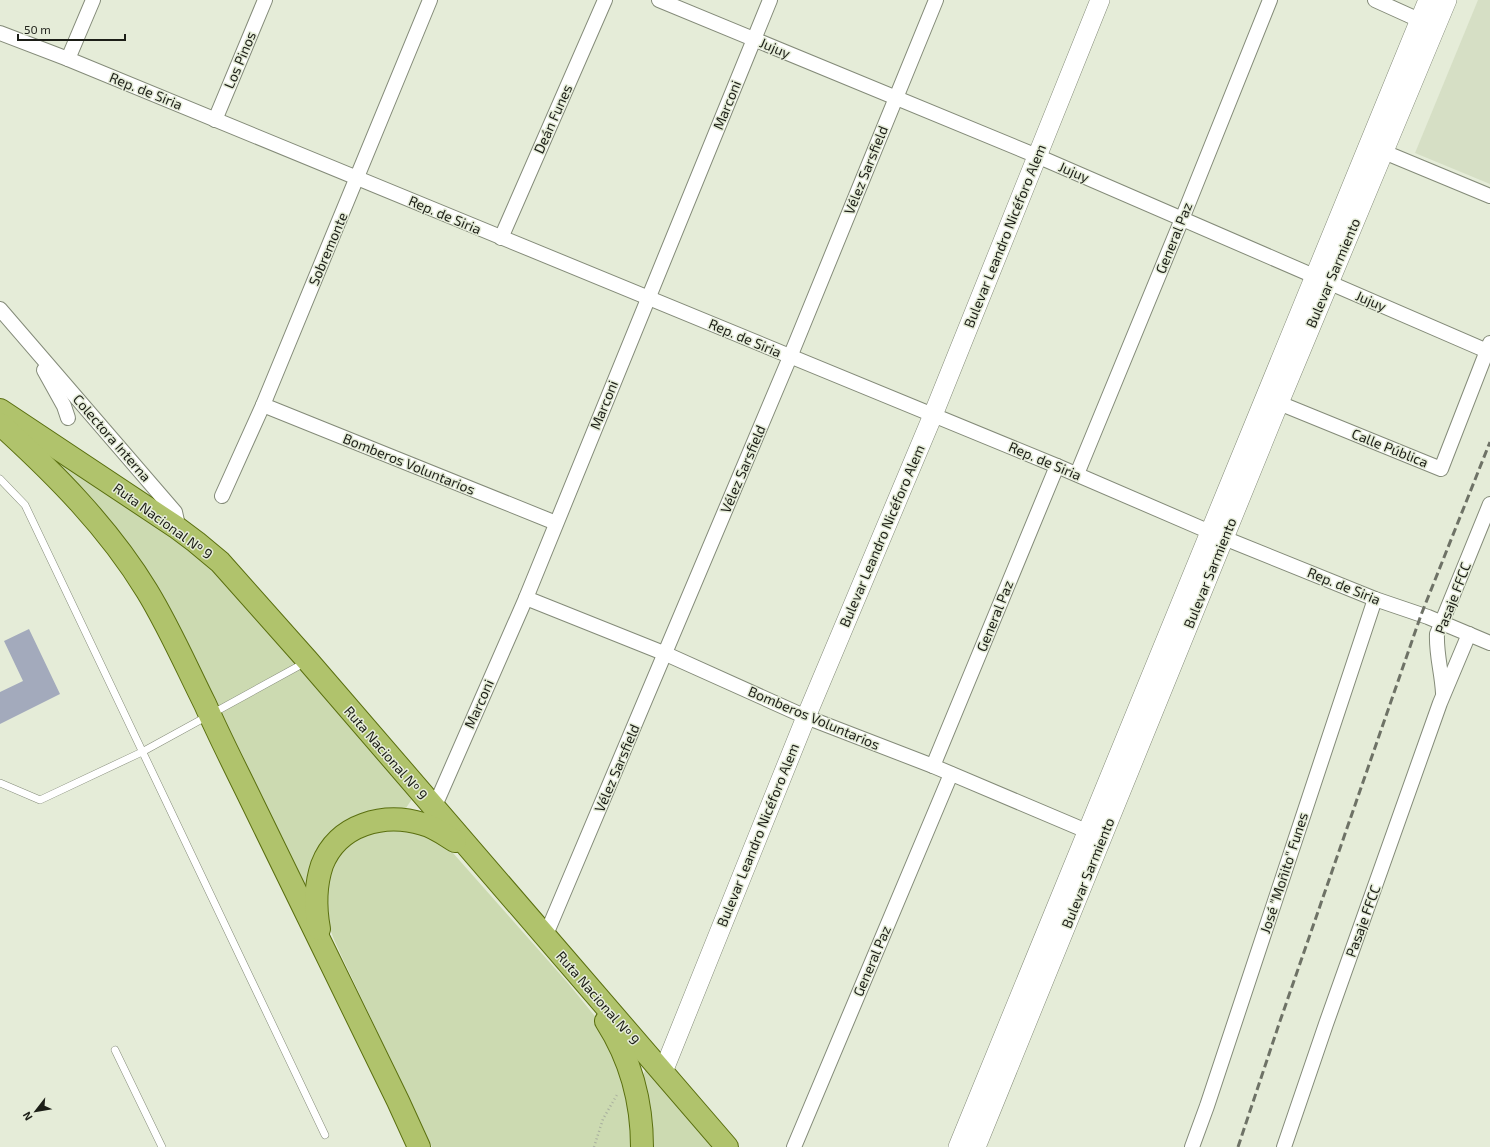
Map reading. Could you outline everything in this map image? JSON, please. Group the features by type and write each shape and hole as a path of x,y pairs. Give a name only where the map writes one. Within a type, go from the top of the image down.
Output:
{"main road":[{"name":"Bulevar Leandro Nicéforo Alem","path":"662,1072 806,717 933,415 1100,0"},
{"name":"Bulevar Sarmiento","path":"1217,535 1280,403 1322,280 1384,152 1428,24 1428,0"},
{"name":"Bulevar Sarmiento","path":"958,1147 1003,1057 1428,24 1447,0"},
{"name":"Ruta Nacional Nº 9","path":"0,410 179,530 220,562 308,661 727,1147"},
{"path":"0,424 54,475 102,528 126,559 169,629 419,1147"},
{"path":"327,956 317,917 316,892 325,860 336,844 348,833 377,820 399,819 425,824 440,831 472,851"},
{"path":"567,961 623,1051 632,1074 641,1117 642,1146"},
{"name":"Bulevar Sarmiento","path":"976,1147 1003,1057"}],"street":[{"path":"68,60 93,0"},
{"name":"Los Pinos","path":"215,120 265,0"},
{"name":"Sobremonte","path":"222,496 263,405 430,0"},
{"name":"Deán Funes","path":"501,238 605,0"},
{"name":"Jujuy","path":"658,0 1037,156 1322,280 1488,347"},
{"name":"Marconi","path":"434,808 526,598 770,0"},
{"name":"Vélez Sarsfield","path":"545,937 666,654 790,357 936,0"},
{"name":"General Paz","path":"1077,474 1270,0"},
{"path":"1375,0 1428,24"},
{"name":"Rep. de Siria","path":"0,33 1077,474 1217,535 1375,599 1442,623 1490,643"},
{"path":"1384,152 1490,196"},
{"name":"Colectora Interna","path":"0,309 175,512 179,530"},
{"name":"Calle Pública","path":"1280,403 1441,469 1488,347"},
{"name":"Colectora Interna","path":"36,351 64,406 68,418"},
{"name":"Bomberos Voluntarios","path":"263,405 556,523"},
{"name":"General Paz","path":"933,766 1057,466"},
{"name":"Pasaje FFCC","path":"1443,696 1441,666 1436,650 1437,634 1490,504"},
{"name":"Bomberos Voluntarios","path":"526,598 666,654 806,717 933,766 1095,834"},
{"name":"José \"Moñito\" Funes","path":"1192,1147 1207,1106 1375,599"},
{"name":"Pasaje FFCC","path":"1284,1147 1443,696 1469,634"},
{"name":"General Paz","path":"794,1147 951,774"}],"lane":[{"path":"0,479 25,505 324,1135"},
{"path":"0,784 40,800 142,752 308,661"},
{"path":"115,1050 162,1147"}],"path":[{"path":"594,1147 603,1119 617,1094 632,1074"}],"shaded area":[{"path":"1478,0 1490,0 1490,184 1415,153"},
{"path":"2,417 185,543 252,605 412,799 404,811 375,813 305,896 169,614"},
{"path":"400,827 439,841 453,853 567,982 598,1020 626,1071 633,1147 432,1147 334,940 327,910 328,882 338,858 346,847 357,838 370,831"},
{"path":"647,1067 717,1147 650,1147 641,1079"}],"building":[{"path":"29,629 60,694 0,724 0,692 23,681 4,641"}],"railway":[{"path":"1238,1147 1279,1024 1421,615 1490,442"}]}
